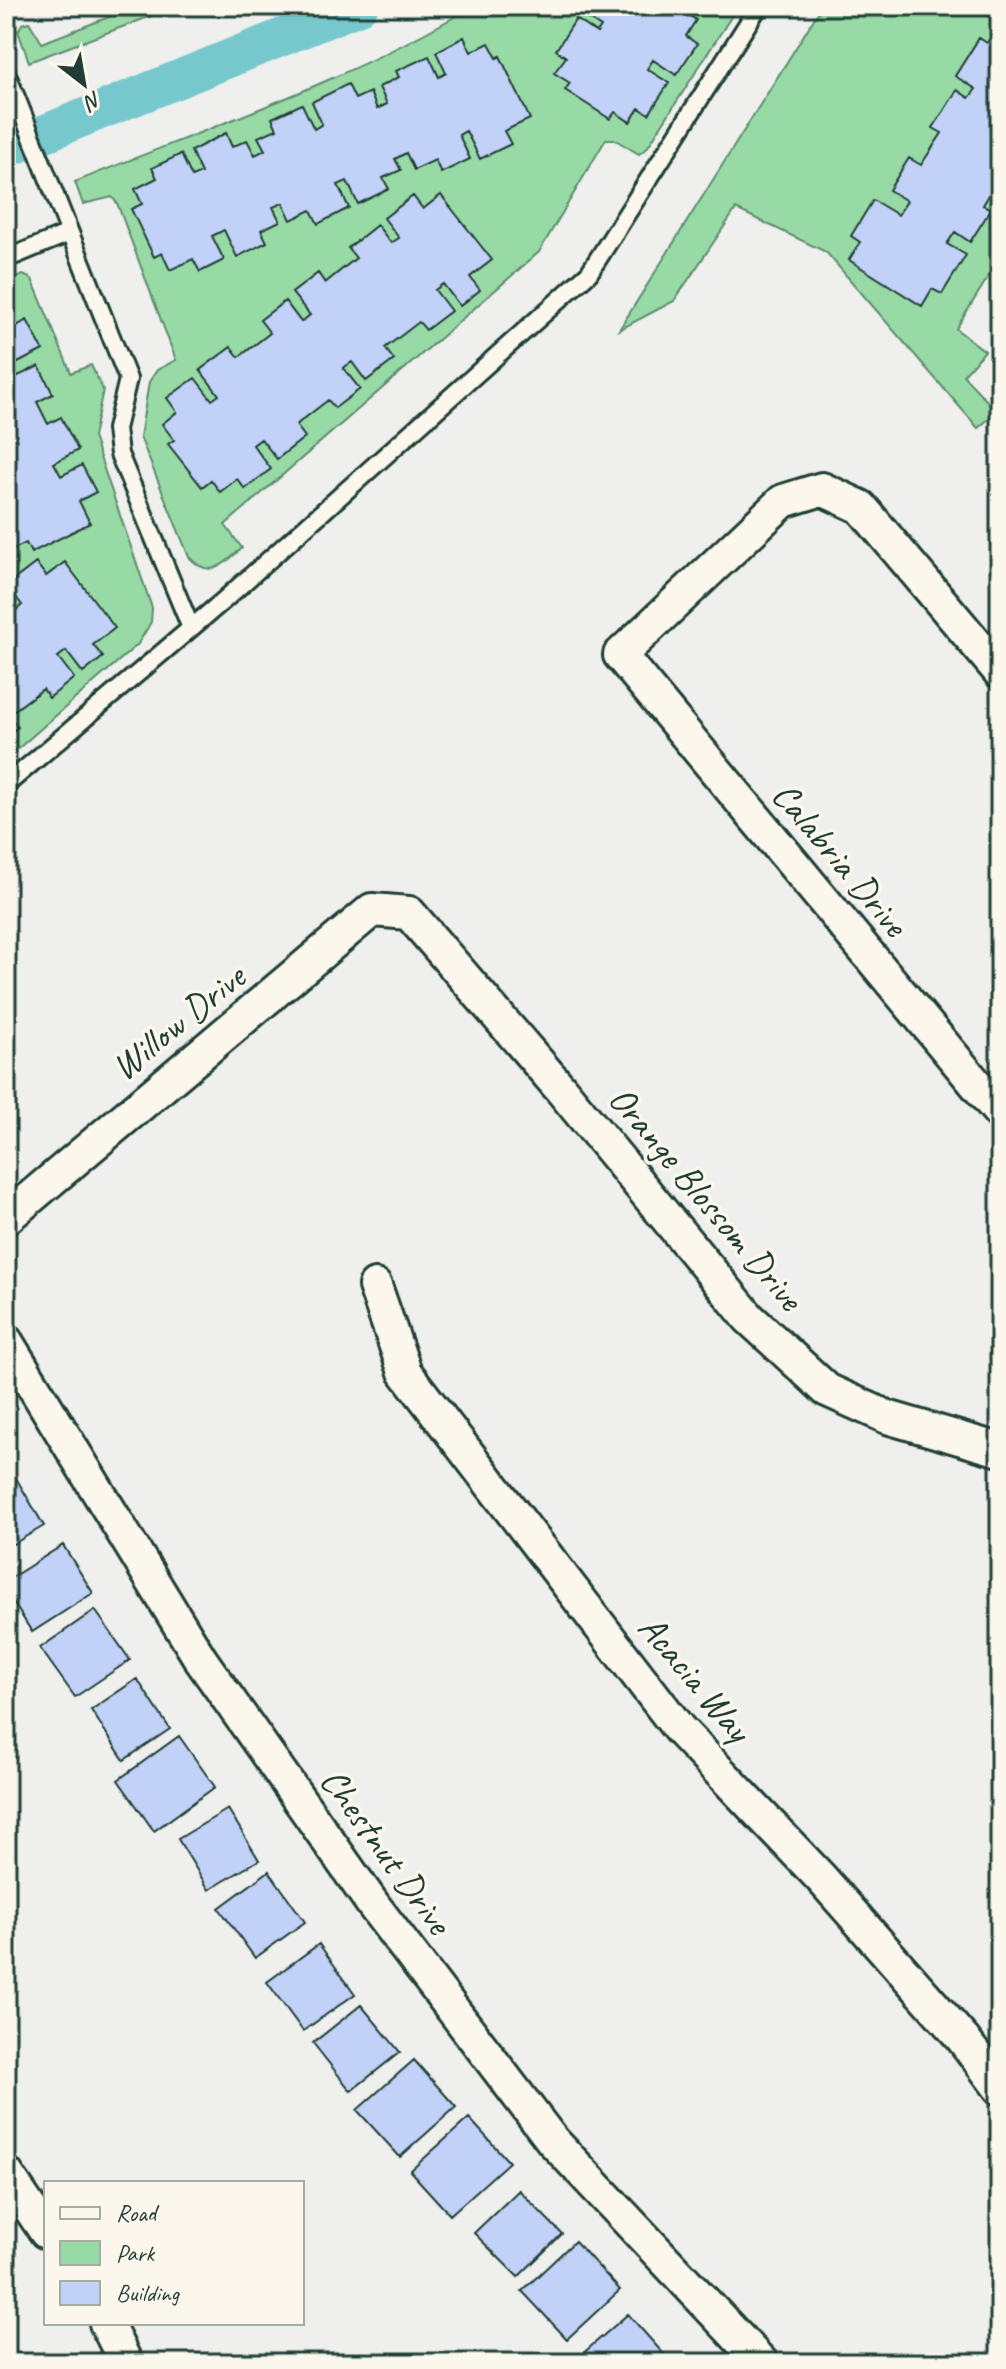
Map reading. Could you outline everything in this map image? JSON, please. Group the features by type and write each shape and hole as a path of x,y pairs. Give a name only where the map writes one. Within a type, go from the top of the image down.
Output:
{"street":[{"name":"Calabria Drive","path":"1000,672 861,507 822,489 783,501 620,655 1000,1113"},
{"name":"Willow Drive","path":"6,1218 372,910 409,913"},
{"name":"Orange Blossom Drive","path":"409,913 560,1088 749,1318 827,1390 887,1417 1000,1450"},
{"name":"Acacia Way","path":"375,1286 405,1372 679,1729 821,1878 963,2039 1000,2088"},
{"name":"Chestnut Drive","path":"6,1341 201,1660 374,1906 552,2140 762,2363"},
{"path":"12,2194 44,2230"},
{"path":"107,2325 126,2363"}],"lane":[{"path":"6,785 191,628 589,273 759,6"},
{"path":"6,72 128,379 116,429 119,454 191,628"},
{"path":"6,259 69,233"}],"green space":[{"path":"137,6 178,6 29,62 18,31 22,24 29,22 42,43"},
{"path":"323,6 382,6 6,160 6,137"},
{"path":"473,6 738,6 647,148 639,154 614,139 606,139 539,252 225,525 242,548 216,568 203,568 189,557 140,437 149,382 157,370 176,360 117,203 112,197 83,204 75,182 328,80 426,33"},
{"path":"822,6 1000,6 1000,258 956,329 985,351 963,375 997,412 978,428 826,252 736,209 674,301 619,330"},
{"path":"23,275 32,279 71,373 91,365 103,390 93,437 152,608 151,622 138,644 6,759 6,282"}],"building":[{"path":"581,6 684,6 681,10 696,20 686,36 697,44 676,75 653,60 647,69 669,83 649,114 639,108 630,122 615,112 610,119 565,90 570,83 554,73 566,57 556,50 576,19 597,33 601,27 578,12"},
{"path":"1000,23 1000,177 983,205 991,209 970,242 955,232 947,244 966,255 942,294 932,289 922,306 849,260 860,242 851,236 873,200 898,215 907,201 889,190 909,158 921,165 942,133 933,128 957,90 969,98 976,89 955,76 979,38 987,43"},
{"path":"464,37 471,52 489,43 497,58 500,56 530,119 504,131 511,144 480,159 466,131 459,135 470,159 441,173 435,160 414,170 406,153 395,159 401,170 383,178 389,189 358,204 347,181 338,185 349,208 318,224 311,210 291,220 283,203 273,207 280,221 261,230 267,242 237,257 224,230 212,236 224,260 200,272 193,259 170,270 162,253 154,257 131,209 142,204 135,189 157,178 152,168 181,154 192,177 201,173 191,151 226,133 232,147 247,140 255,155 265,150 258,137 277,129 272,118 302,104 314,129 322,124 312,102 348,84 355,99 370,92 377,109 387,104 379,87 399,77 396,71 429,56 439,77 446,73 436,52"},
{"path":"441,195 492,260 470,277 480,290 460,306 443,284 435,290 451,311 426,330 419,322 385,348 394,360 366,381 352,362 343,368 360,389 335,408 328,400 296,425 305,437 277,459 261,439 253,445 271,469 245,489 237,479 220,492 211,480 202,487 168,444 174,440 162,424 177,412 167,398 195,378 212,400 219,395 200,370 231,347 239,357 270,333 260,320 285,301 301,322 310,315 292,293 318,273 325,283 356,258 348,248 377,225 391,243 399,238 384,218 413,196 423,209"},
{"path":"6,309 15,327 27,320 43,350 10,367 16,377 39,366 53,394 37,402 48,424 61,417 78,450 54,463 61,476 82,465 96,492 79,501 90,523 31,553 26,543 10,551 6,544"},
{"path":"65,562 115,628 93,645 103,657 83,673 66,651 58,657 74,678 49,698 43,689 8,715 18,727 6,736 6,600 15,611 22,605 7,585 36,563 46,576"},
{"path":"16,1478 44,1526 6,1548 6,1484"},
{"path":"63,1545 93,1593 32,1632 6,1591 6,1581"},
{"path":"95,1610 130,1660 75,1697 40,1648"},
{"path":"137,1679 170,1729 124,1760 91,1710"},
{"path":"179,1736 215,1787 154,1831 118,1780"},
{"path":"228,1809 259,1860 209,1890 178,1839"},
{"path":"269,1871 305,1922 255,1958 219,1908"},
{"path":"319,1944 355,1994 303,2031 267,1982"},
{"path":"361,2005 400,2052 351,2091 313,2043"},
{"path":"414,2060 456,2107 400,2157 357,2110"},
{"path":"469,2118 509,2162 450,2215 410,2171"},
{"path":"519,2190 562,2234 518,2277 474,2233"},
{"path":"575,2241 620,2290 567,2339 522,2291"},
{"path":"628,2314 668,2359 664,2363 587,2363 580,2356"}],"waterway":[{"path":"6,149 359,6"}]}
